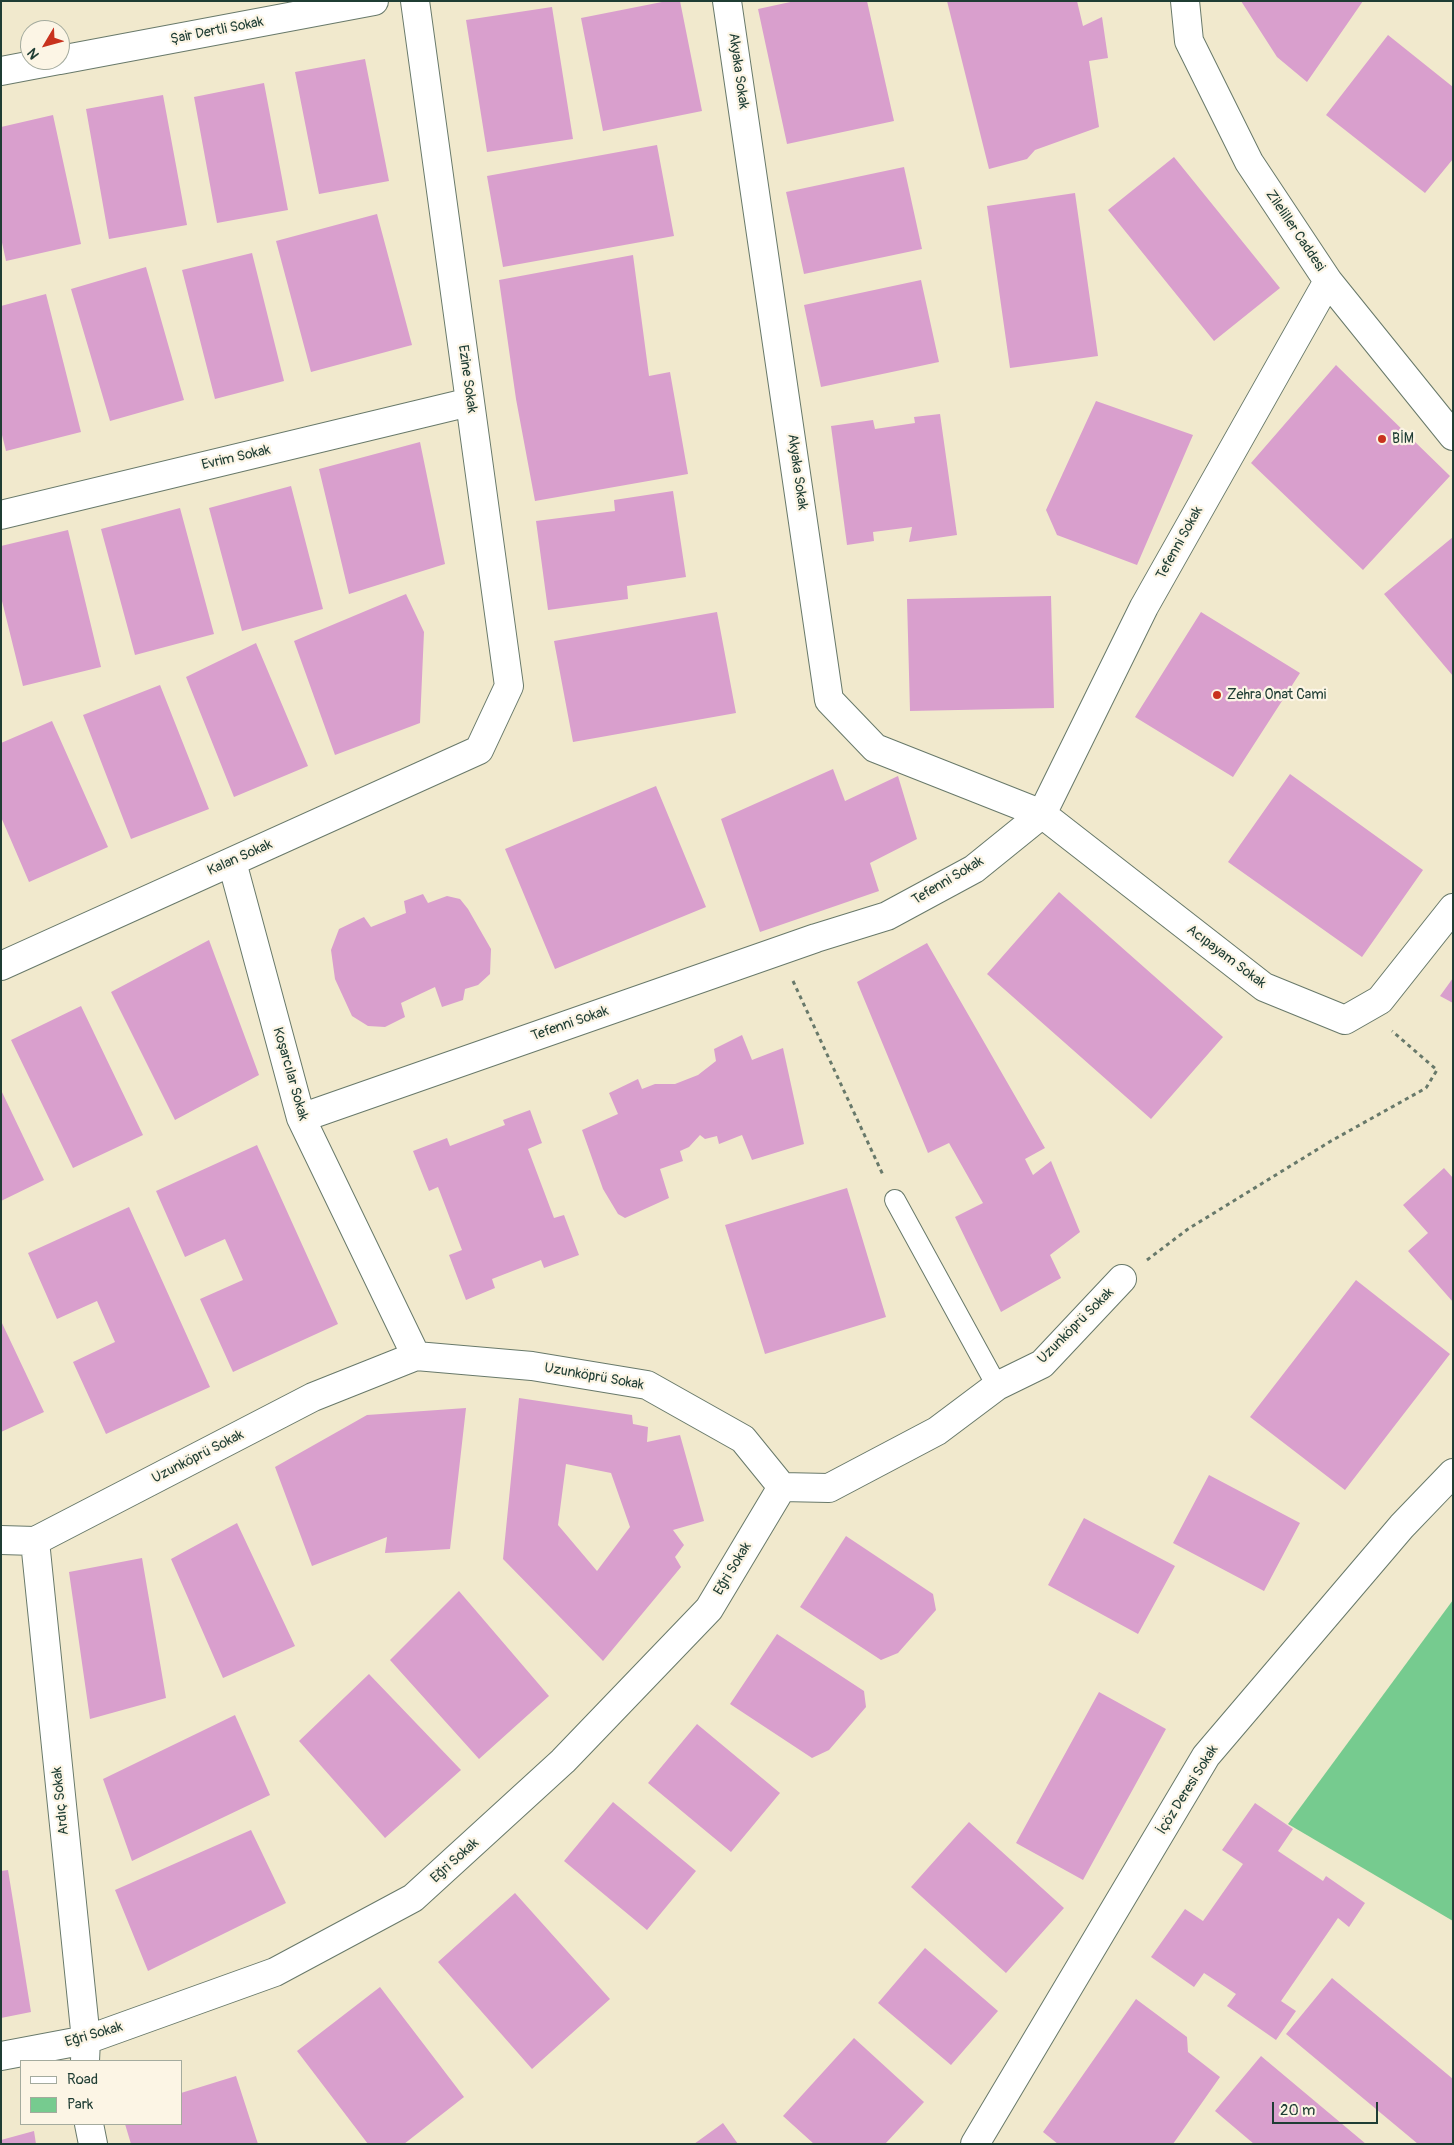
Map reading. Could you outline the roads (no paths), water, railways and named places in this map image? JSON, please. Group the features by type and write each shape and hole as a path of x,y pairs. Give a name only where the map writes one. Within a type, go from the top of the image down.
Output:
{"street":[{"name":"Şair Dertli Sokak","path":"70,58 374,1"},
{"name":"Ezine Sokak","path":"416,1 509,686 479,750"},
{"name":"Akyaka Sokak","path":"728,1 829,700 875,748 1042,814"},
{"name":"Zileliller Caddesi","path":"1185,1 1189,41 1249,162 1328,281 1453,436"},
{"name":"Şair Dertli Sokak","path":"1,71 20,67"},
{"name":"Tefenni Sokak","path":"301,1118 779,951 888,916 974,869 1042,814 1144,607 1328,281"},
{"name":"Evrim Sokak","path":"1,515 470,402"},
{"name":"Kalan Sokak","path":"1,966 479,750"},
{"name":"Acıpayam Sokak","path":"1042,814 1264,987 1345,1020 1380,1000 1453,908"},
{"name":"Koşarcılar Sokak","path":"232,862 301,1118 416,1356"},
{"name":"Uzunköprü Sokak","path":"1,1540 35,1541 313,1397 416,1356 532,1366 647,1385 743,1439 782,1487 829,1488 937,1431 997,1386 1042,1364 1122,1279"},
{"name":"İçöz Deresi Sokak","path":"975,2144 1206,1756 1402,1526 1453,1472"},
{"name":"Eğri Sokak","path":"1,2056 85,2051 275,1972 413,1898 563,1761 709,1609 782,1487"},
{"name":"Ardıç Sokak","path":"35,1541 85,2051"},
{"path":"89,2125 93,2144"}],"lane":[{"path":"895,1200 997,1386"}],"place":[{"name":"BİM","path":"1382,439"},
{"name":"Zehra Onat Cami","path":"1217,695"}]}
